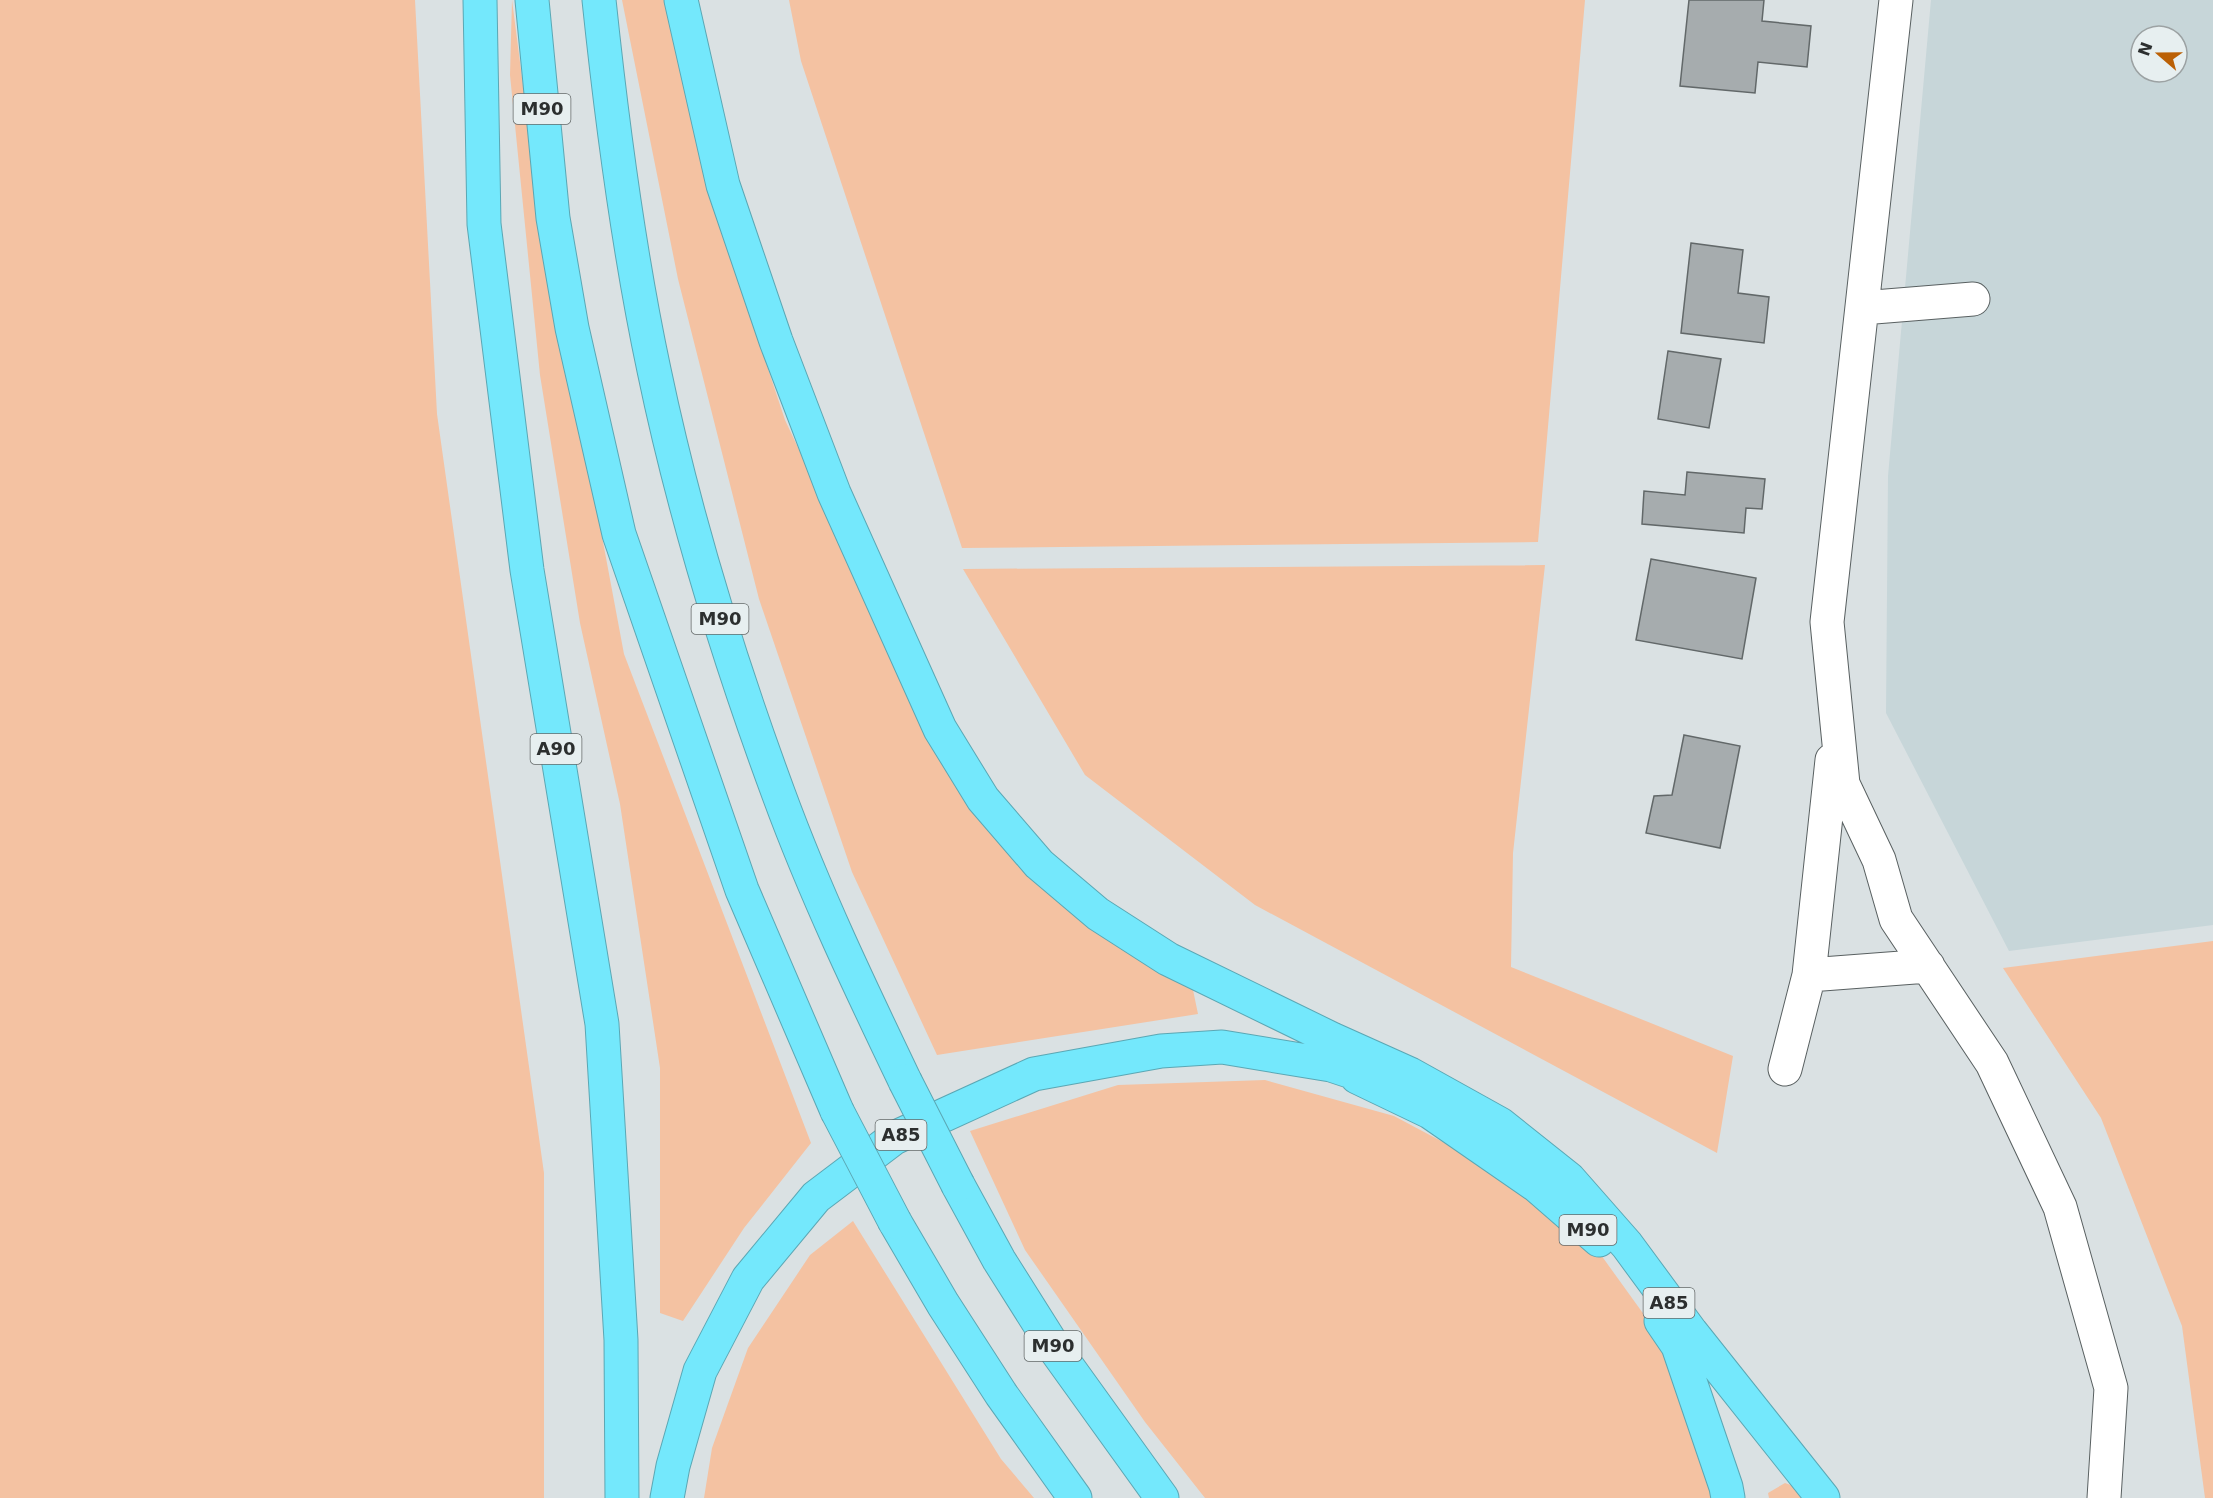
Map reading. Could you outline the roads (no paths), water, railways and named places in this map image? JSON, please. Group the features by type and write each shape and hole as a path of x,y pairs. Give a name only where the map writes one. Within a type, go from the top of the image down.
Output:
{"highway":[{"name":"A90","path":"480,0 484,224 527,570 602,1024 621,1340 622,1498"},
{"name":"M90","path":"532,0 553,218 572,328 619,534 742,890 837,1111 895,1221 943,1304 994,1384 1075,1498"},
{"name":"M90","path":"599,0 613,134 656,381 709,587 783,806 829,921 905,1081 999,1260 1056,1352 1162,1498"},
{"path":"681,0 723,185 780,352 834,493 940,729 982,799 1039,864 1098,914 1168,959 1332,1039 1410,1074 1500,1124"},
{"name":"A85","path":"667,1498 673,1466 700,1371 748,1279 816,1197 894,1138 1034,1074 1161,1051 1222,1047 1331,1065 1500,1124 1569,1179 1627,1245 1691,1332 1823,1498"},
{"name":"M90","path":"1331,1065 1430,1112 1537,1186 1616,1256 1678,1346 1728,1498"}],"street":[{"path":"1896,0 1827,622 1843,784 1879,860 1896,919 1992,1063 2060,1207 2111,1388 2104,1498"},
{"path":"1862,308 1973,299"},
{"path":"1785,1069 1809,975 1836,714"},
{"path":"1809,975 1928,966"}]}
